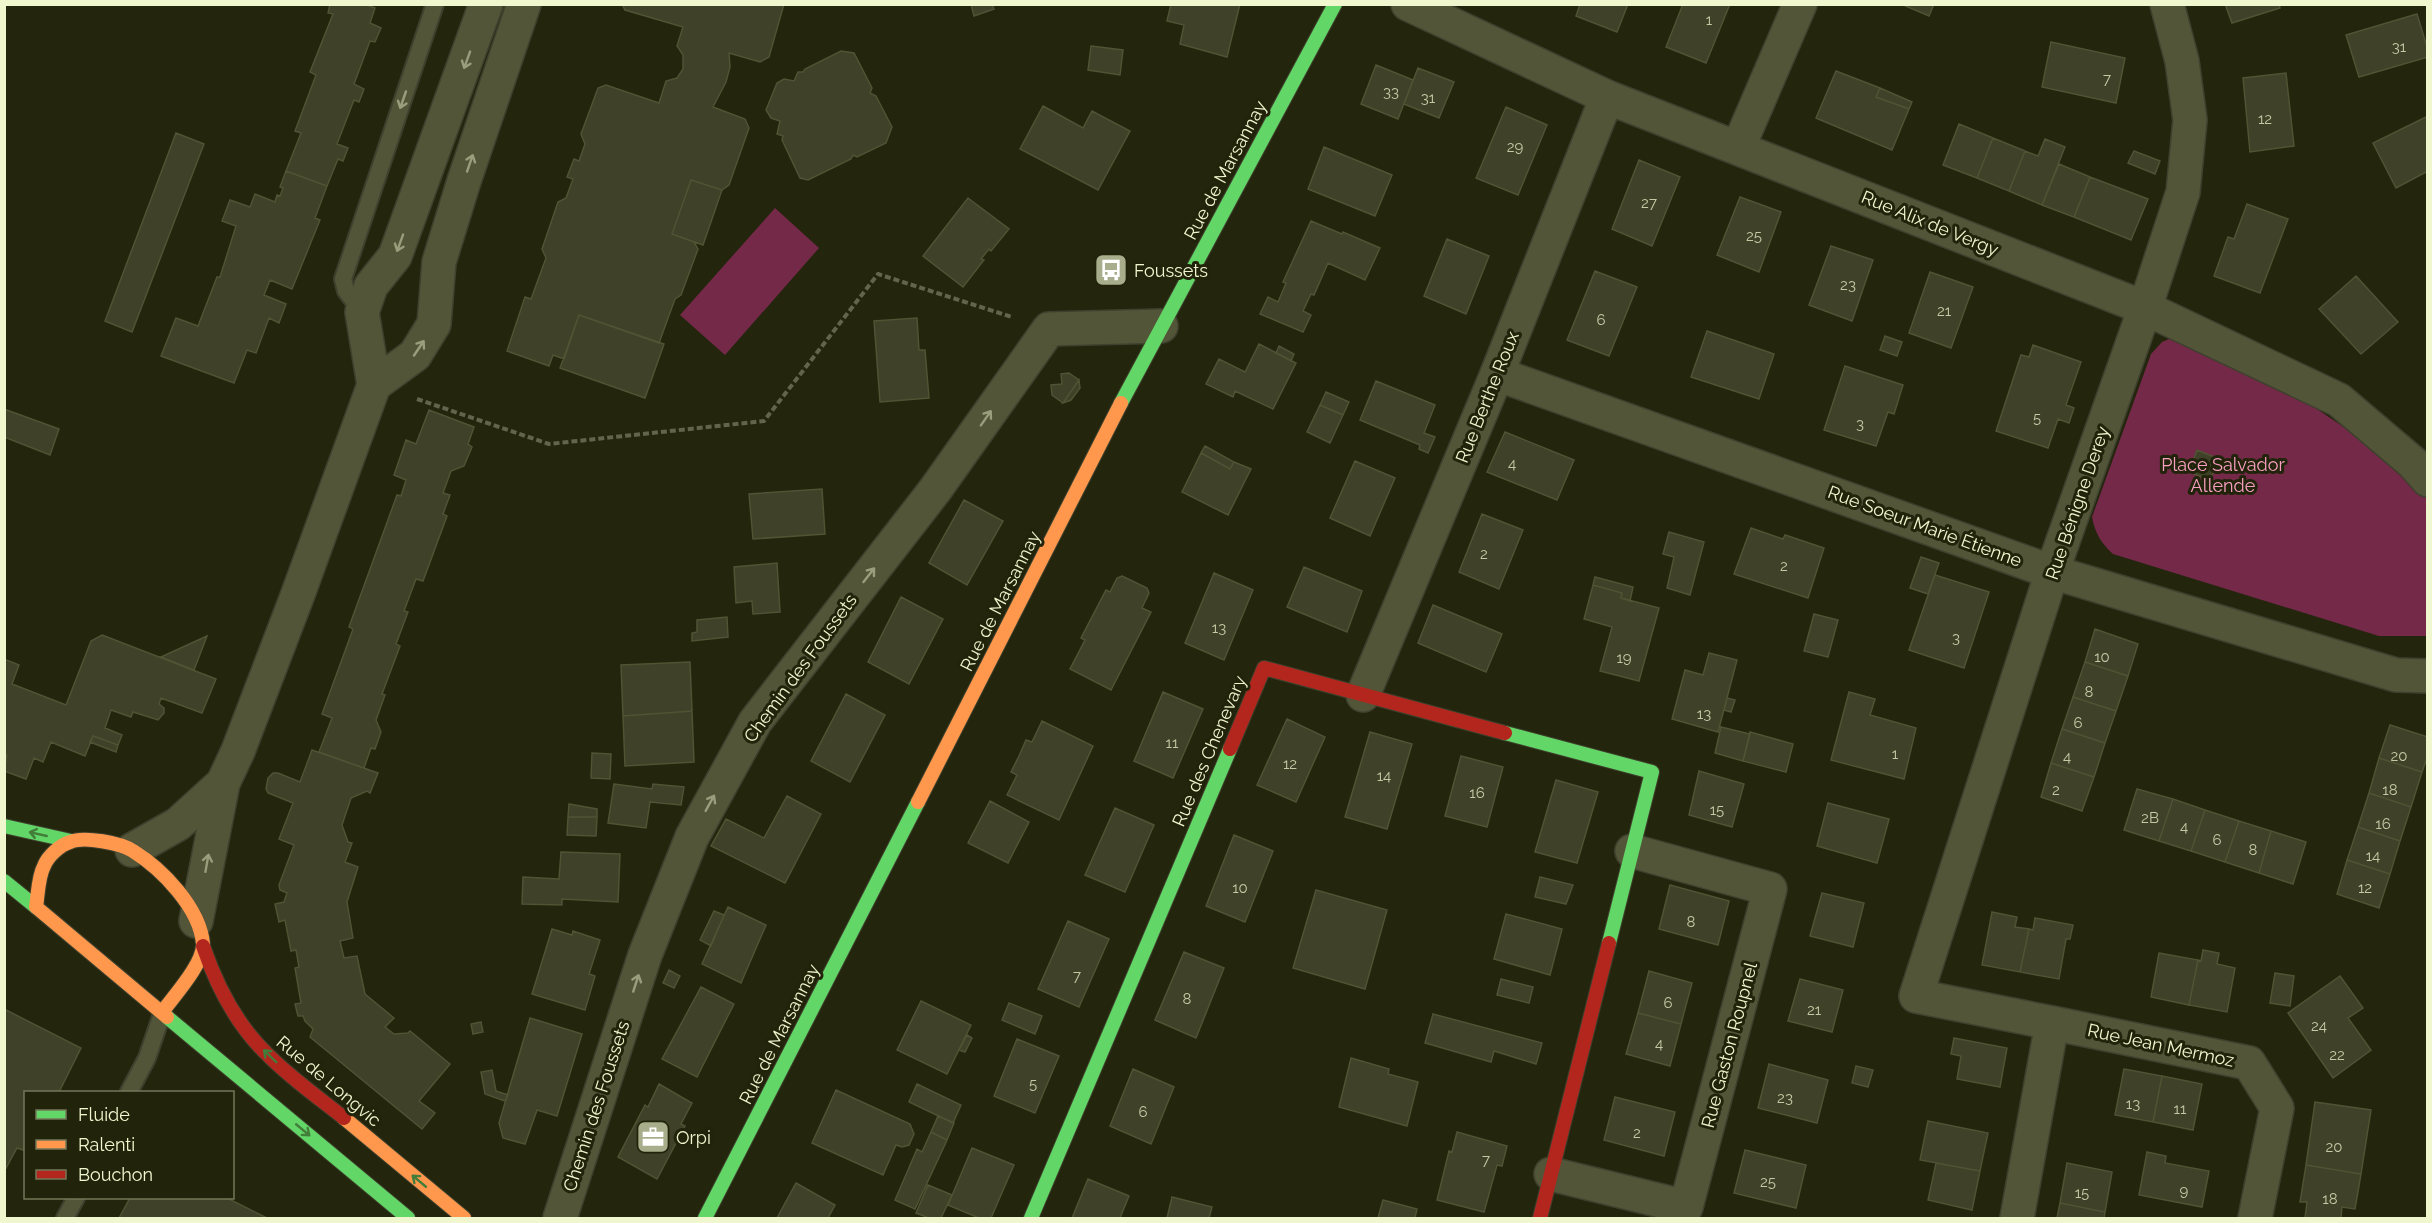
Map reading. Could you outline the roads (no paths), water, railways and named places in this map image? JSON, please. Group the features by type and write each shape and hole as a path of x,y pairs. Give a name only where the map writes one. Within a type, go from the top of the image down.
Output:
{"street":[{"path":"163,1011 194,969 223,783 238,752 298,594 374,385 362,312 371,286 395,256 486,4"},
{"path":"374,385 415,356 435,324 439,262 524,4"},
{"name":"Rue de Marsannay","path":"705,1218 1161,326 1335,4"},
{"name":"Rue Alix de Vergy","path":"1408,4 1607,97 2145,308 2339,400 2413,463 2427,480"},
{"path":"1738,148 1800,4"},
{"name":"Rue Bénigne Derey","path":"1916,996 2052,572 2145,308 2183,192 2190,120 2182,61 2167,4"},
{"name":"Rue Berthe Roux","path":"1364,695 1497,374 1607,97"},
{"name":"Chemin des Foussets","path":"560,1218 645,956 697,826 755,722 935,490 1049,329 1161,326"},
{"name":"Rue Soeur Marie Étienne","path":"1497,374 2052,572 2396,675 2427,676"},
{"name":"Rue des Chenevary","path":"1031,1218 1263,668 1652,772 1632,851"},
{"path":"132,850 178,824 223,783"},
{"name":"Rue de Longvic","path":"4,826 71,841 104,841 132,850 178,889 200,934 223,998 247,1032 268,1056 464,1218"},
{"path":"36,907 43,867 53,853 71,841"},
{"path":"1540,1218 1632,851"},
{"name":"Rue Gaston Roupnel","path":"1551,1174 1686,1207 1770,889 1632,851"},
{"path":"4,881 163,1011 408,1218"},
{"name":"Rue Jean Mermoz","path":"1916,996 2249,1063 2277,1107 2255,1218"},
{"path":"2017,1218 2052,1023"}],"lane":[{"path":"362,312 346,291 343,279 435,4"},
{"path":"130,1091 147,1058 163,1011"},
{"path":"65,1218 75,1199"}],"place":[{"name":"Foussets","path":"1111,270"},
{"name":"Orpi","path":"653,1137"}],"park label":[{"name":"Place Salvador Allende","path":"2223,474"}]}
